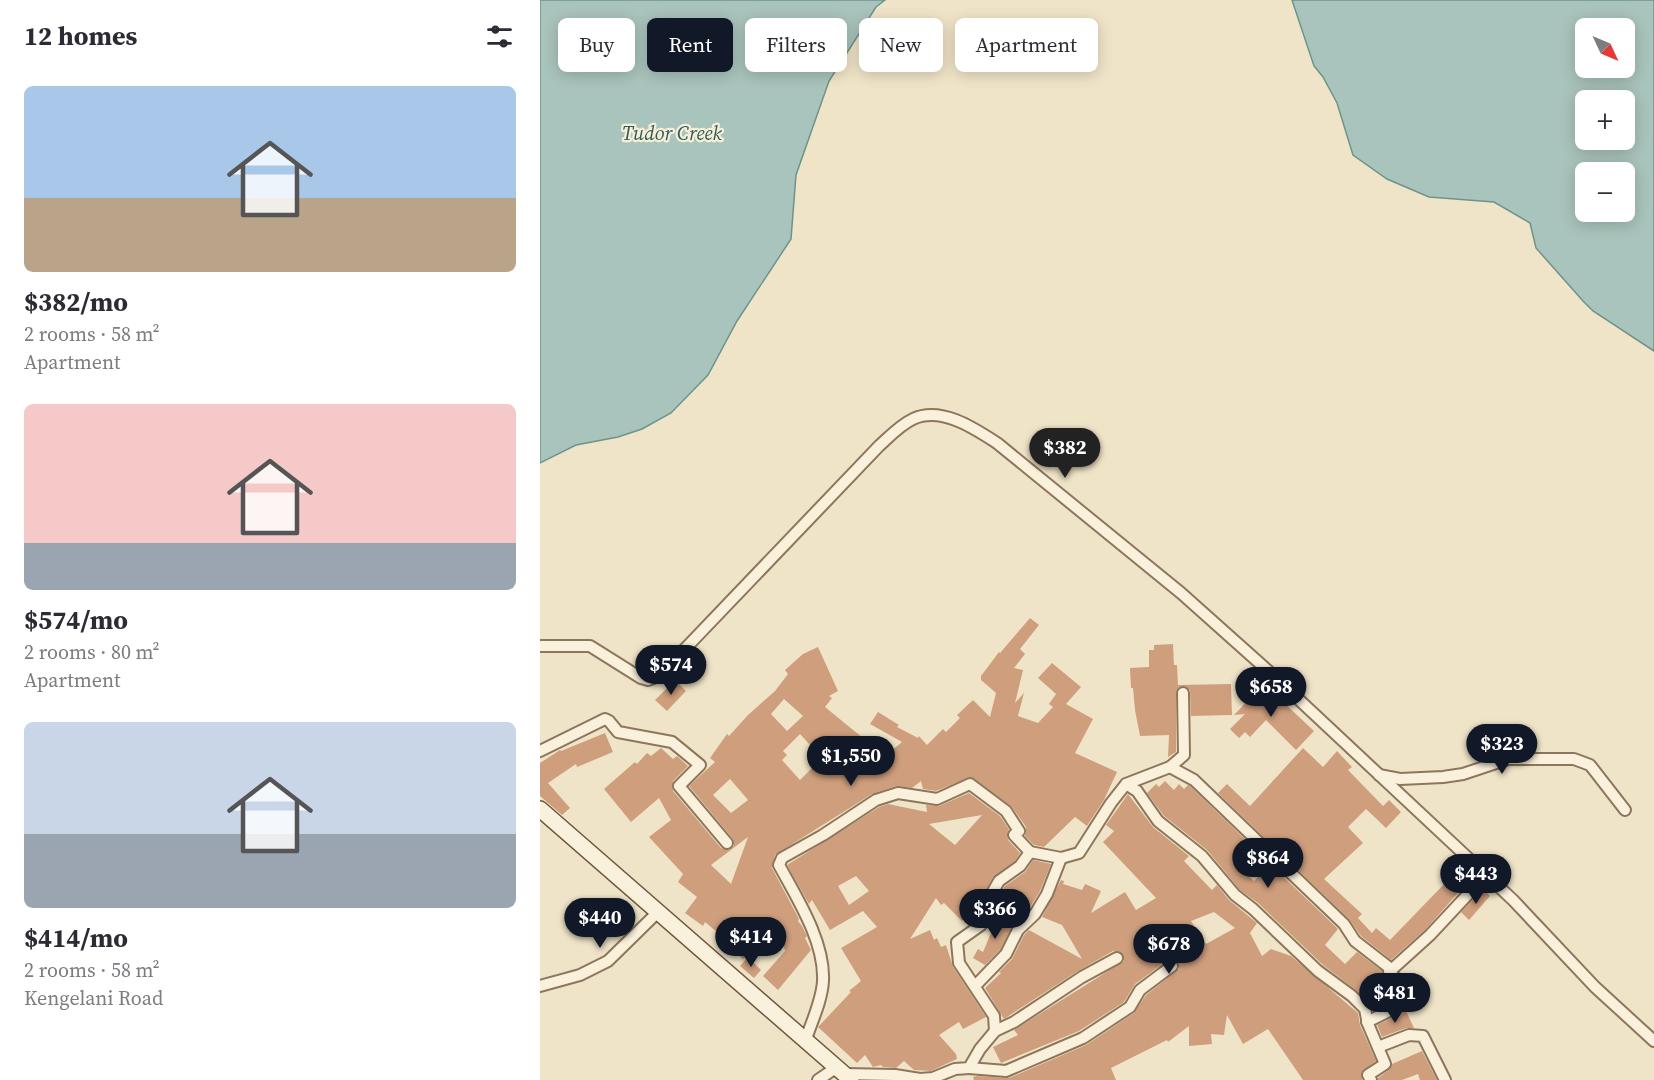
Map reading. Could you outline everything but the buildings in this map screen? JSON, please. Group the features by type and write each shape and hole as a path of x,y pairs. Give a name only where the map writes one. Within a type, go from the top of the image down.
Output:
{"main road":[{"path":"540,809 844,1074"}],"street":[{"path":"540,646 590,646 641,678 648,680 659,676 879,446 913,419 930,416 945,417 975,428 997,443 1089,516 1216,624 1513,900 1595,987 1654,1041"},
{"path":"806,1039 822,989 823,977 817,941 800,904 778,866 782,858 823,835 876,800 898,793 937,799 970,784 1006,811 1019,831 1014,835 1030,852 1061,858 1079,853 1126,784 1170,767 1184,754 1183,693"},
{"path":"540,752 605,719 609,720 618,732 672,742 700,765 679,786 727,843"},
{"path":"1376,774 1400,779 1443,777 1508,759 1574,759 1590,765 1625,810"},
{"path":"1170,767 1194,780 1344,924 1355,941 1391,969"},
{"path":"1126,784 1137,791 1158,821 1202,856 1235,895 1253,909 1318,971 1352,996 1365,1009 1367,1022 1385,1064 1368,1075 1371,1080"},
{"path":"995,1031 994,1016 959,963 957,942 981,925 987,902 999,881 1020,866 1030,852"},
{"path":"975,986 1006,954 1018,930 1035,914 1047,894 1061,858"},
{"path":"1367,1022 1413,999 1389,972 1430,935 1485,875"},
{"path":"540,986 580,975 608,961 659,911"},
{"path":"969,1068 980,1049 995,1031 1014,1022 1082,977 1117,958"},
{"path":"818,1080 844,1074 933,1078 955,1069 969,1068 1006,1071 1083,1038 1130,1007 1140,990 1172,966"},
{"path":"1378,1047 1410,1035 1424,1036 1445,1080"}],"water":[{"name":"Tudor Creek","path":"540,0 885,0 876,7 869,18 859,18 859,34 847,53 847,18 745,18 745,72 835,72 829,81 796,175 791,239 737,321 708,375 671,413 642,429 618,437 576,445 540,463"},
{"path":"1292,0 1654,0 1654,351 1593,311 1583,301 1536,248 1530,223 1494,202 1429,197 1387,179 1353,155 1337,103 1323,77 1314,66"}]}
